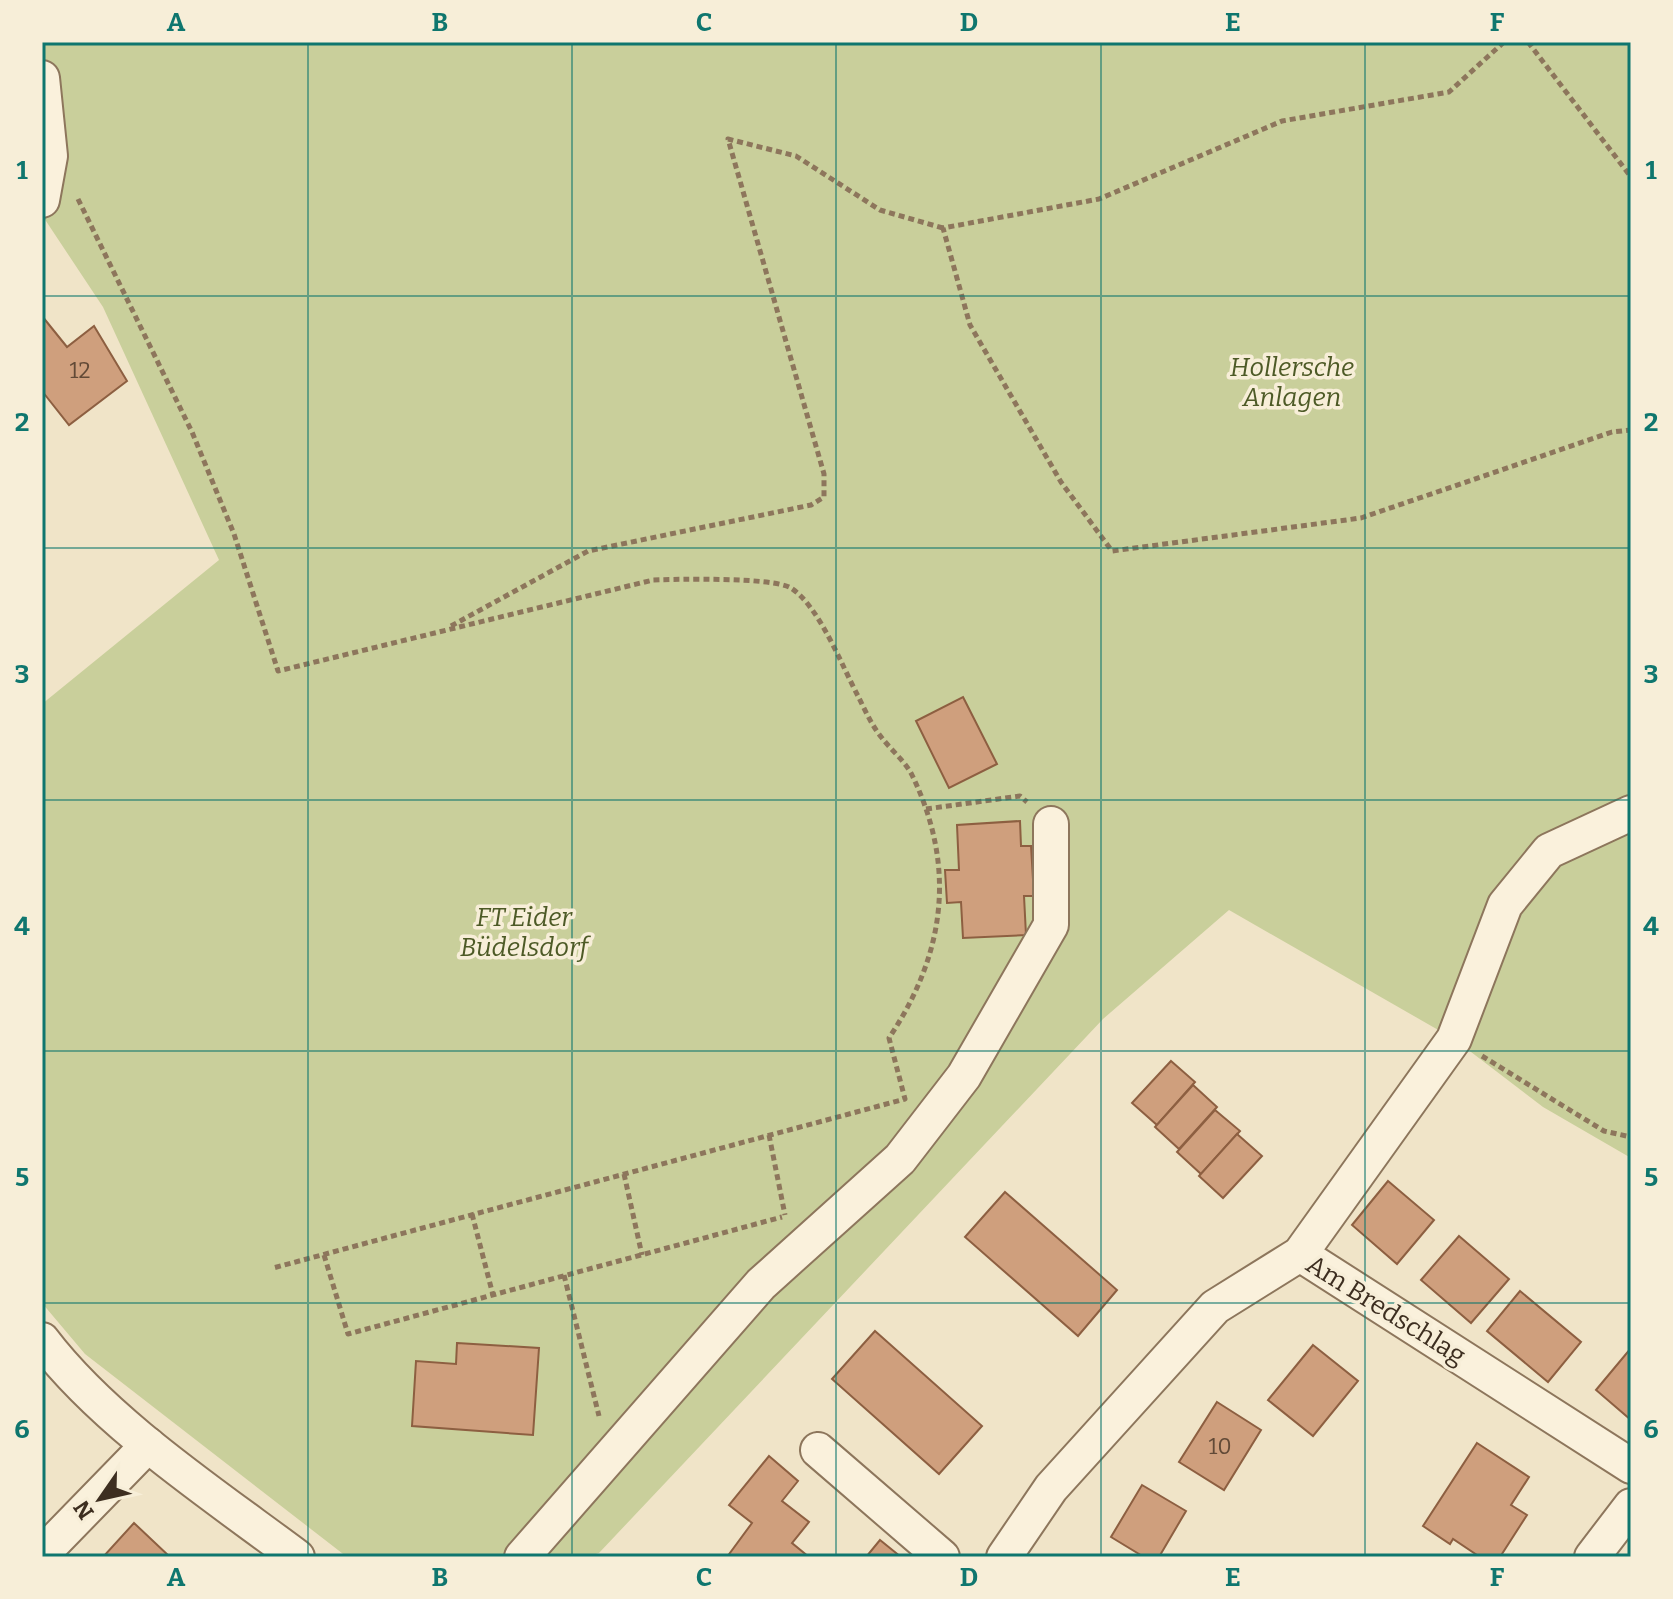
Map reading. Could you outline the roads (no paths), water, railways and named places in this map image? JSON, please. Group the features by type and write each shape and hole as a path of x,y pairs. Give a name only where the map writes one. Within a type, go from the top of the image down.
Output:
{"street":[{"path":"42,78 50,156 44,190"},
{"path":"1300,1254 1454,1039 1499,919 1514,894 1549,851 1631,813"},
{"path":"522,1557 761,1284 900,1159 964,1076 1051,925 1051,824"},
{"name":"Am Bredschlag","path":"1004,1557 1051,1488 1215,1307 1300,1254 1631,1466"},
{"path":"42,1340 55,1357 148,1445 297,1557"},
{"path":"42,1554 148,1445"},
{"path":"818,1450 942,1557"},
{"path":"1592,1557 1631,1506"}],"park label":[{"name":"Hollersche Anlagen","path":"1292,382"},
{"name":"FT Eider Büdelsdorf","path":"524,932"}]}
